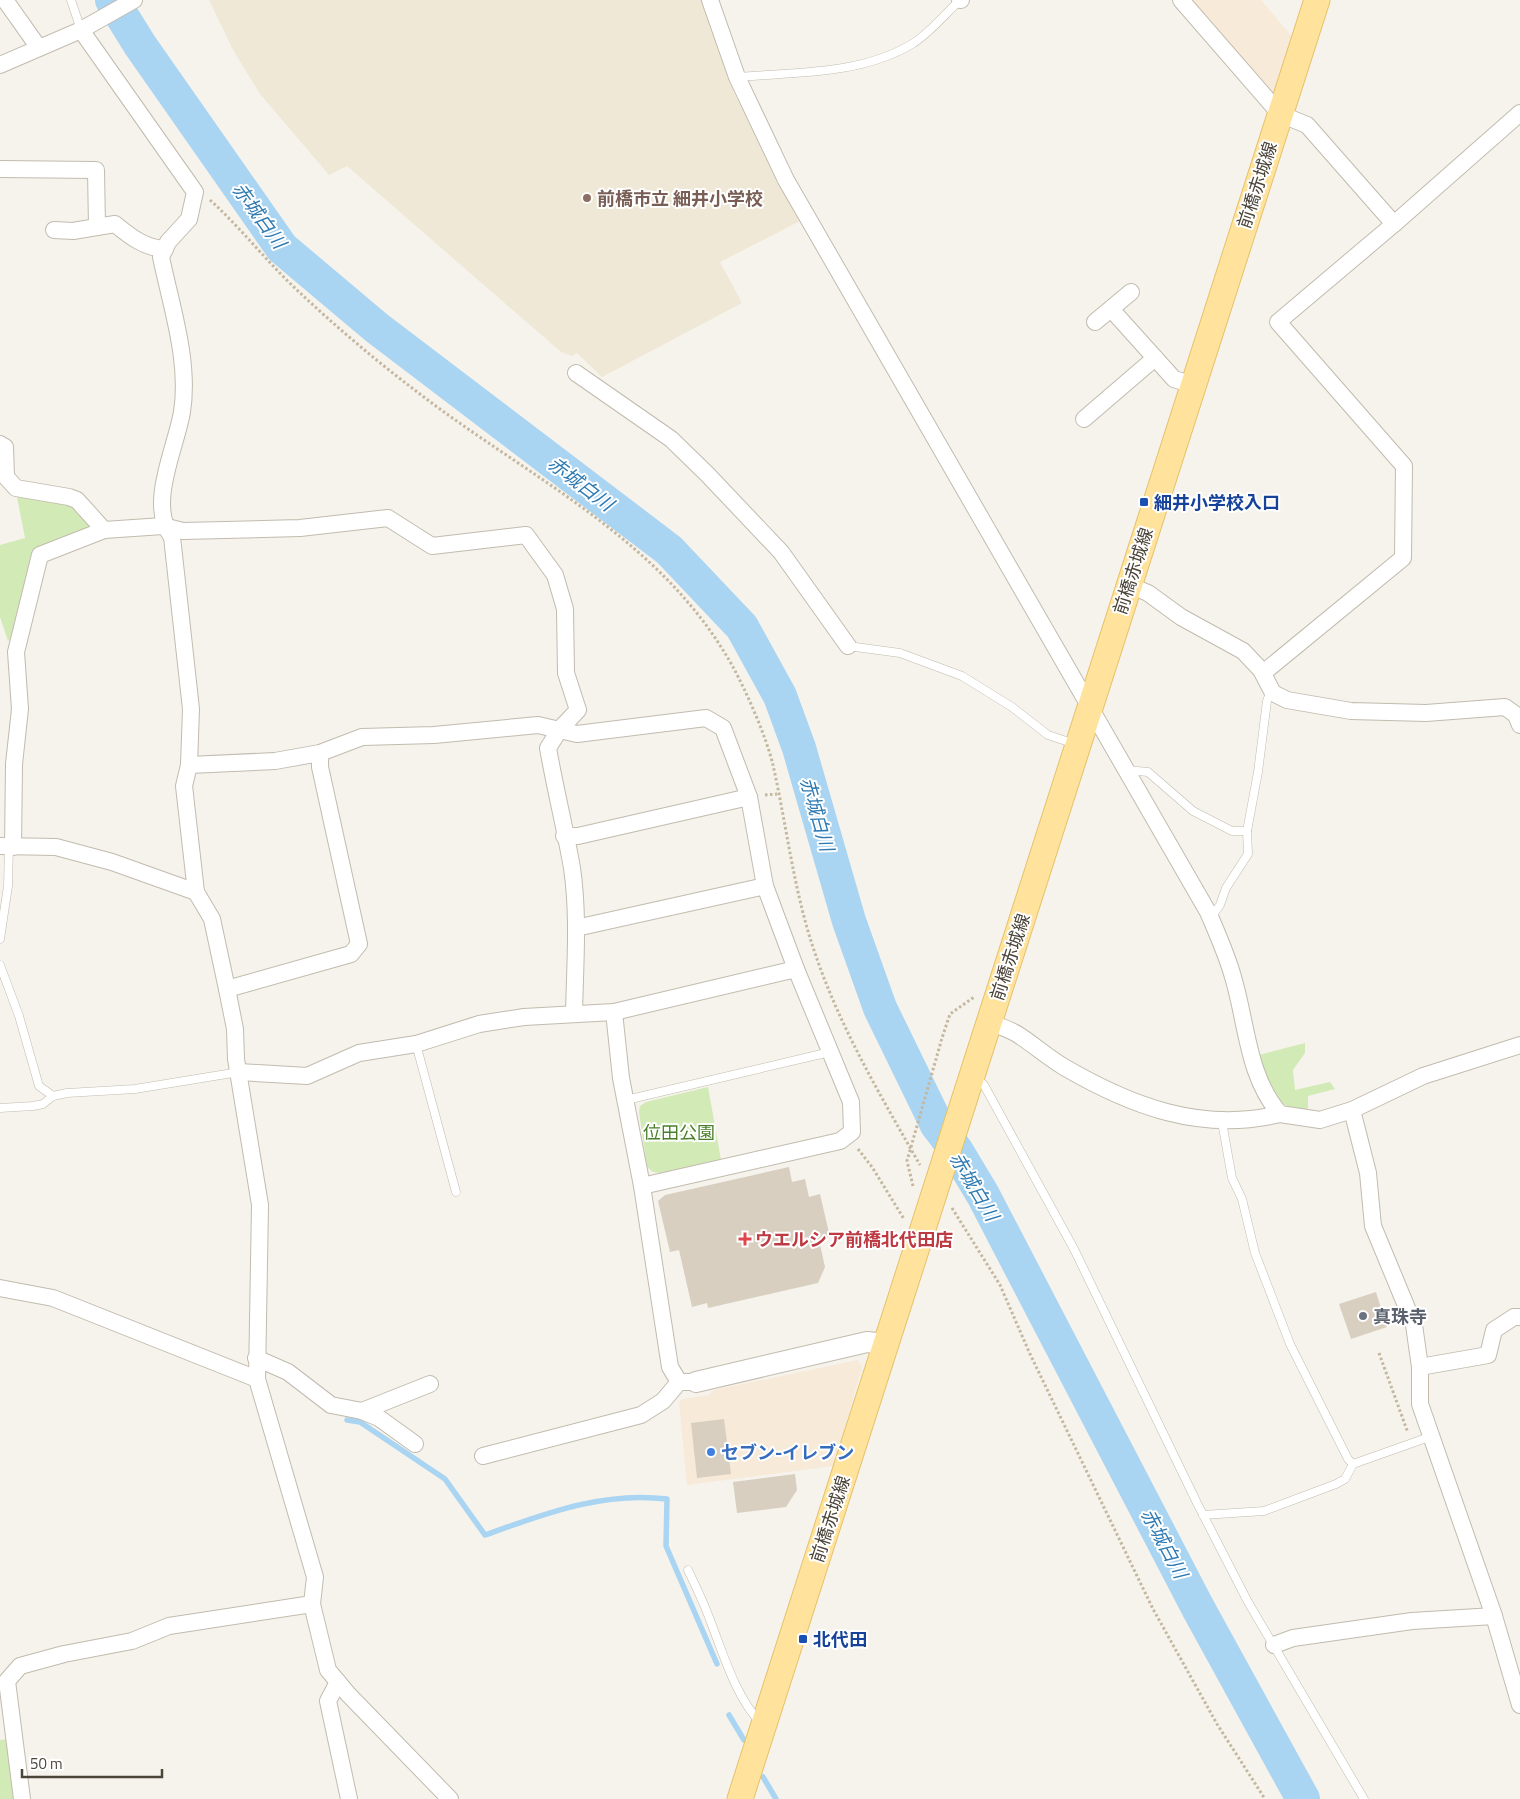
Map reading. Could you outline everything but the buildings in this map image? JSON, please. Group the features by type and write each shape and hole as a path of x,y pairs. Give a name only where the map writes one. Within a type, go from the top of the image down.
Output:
{"main road":[{"name":"前橋赤城線","path":"740,1799 886,1344 930,1188 971,1080 1128,585 1317,0"}],"street":[{"path":"5,0 39,48"},
{"path":"0,65 85,28 134,0"},
{"path":"710,0 737,77 786,180 1211,918 1233,977 1253,1063 1270,1103 1280,1114"},
{"path":"1181,0 1280,114 1307,125 1394,224"},
{"path":"85,28 195,192 189,219 168,242 161,257 184,370 182,411 163,489 163,526 172,537 190,700 189,765 184,786 196,892 212,920 235,1029 236,1059 260,1205 257,1379 315,1577 312,1604 328,1670 450,1799"},
{"path":"1263,673 1403,558 1404,466 1278,322 1394,224 1520,113"},
{"path":"0,169 96,170 97,227"},
{"path":"54,230 73,231 115,224 139,241 153,248 165,249"},
{"path":"1095,322 1131,292"},
{"path":"1111,309 1174,380 1193,385"},
{"path":"1084,419 1155,358"},
{"path":"576,373 671,439 714,480 781,552 848,646"},
{"path":"0,444 5,447 6,477 16,488 77,500 104,530"},
{"path":"196,892 112,862 56,847 7,846 20,709 16,652 40,555 104,530 163,526 183,531 300,528 388,518 432,546 526,535 555,575 565,609 566,673 578,710 560,729 548,748 564,836 572,868 576,928 574,1013"},
{"path":"1128,585 1148,593 1181,617 1243,651 1263,673 1272,690 1287,700 1351,711 1426,713 1505,708 1516,715 1520,724"},
{"path":"189,765 275,761 320,753 362,737 434,736 538,725 577,734 706,718 724,728 749,797 765,886 796,969 851,1102 853,1127 849,1136 840,1140 642,1186"},
{"path":"227,990 351,954 359,944 320,766 320,753"},
{"path":"564,836 578,836 749,797"},
{"path":"576,928 765,886"},
{"path":"239,1072 307,1076 359,1054 416,1044 480,1024 504,1019 574,1013 614,1012 796,969"},
{"path":"614,1012 626,1100 642,1186 670,1367 688,1382"},
{"path":"989,1022 1016,1033 1062,1066 1140,1105 1184,1116 1222,1122 1280,1114 1320,1120 1352,1110 1423,1076 1520,1045"},
{"path":"1352,1110 1368,1172 1373,1226 1414,1325 1420,1366 1420,1404 1494,1616 1520,1705"},
{"path":"0,1288 53,1298 257,1379"},
{"path":"1420,1366 1488,1355 1494,1330 1514,1317 1520,1317"},
{"path":"483,1456 641,1415 656,1407 688,1382 867,1342 886,1344"},
{"path":"256,1358 288,1372 331,1405 362,1411 380,1418 415,1444"},
{"path":"362,1411 430,1384"},
{"path":"22,1799 6,1730 7,1682 20,1666 64,1654 132,1641 169,1626 312,1604"},
{"path":"1274,1645 1293,1638 1412,1621 1494,1616"},
{"path":"338,1682 328,1701 349,1799"}],"lane":[{"path":"72,0 85,28"},
{"path":"737,77 851,68 885,59 914,43 960,0"},
{"path":"848,646 900,653 962,676 1012,706 1048,736 1077,745"},
{"path":"1211,918 1220,905 1226,888 1248,854 1247,831 1258,772 1267,701 1272,690"},
{"path":"1125,769 1148,772 1193,811 1232,831 1247,831"},
{"path":"0,939 8,886 7,846"},
{"path":"0,965 19,1016 40,1086 53,1096"},
{"path":"416,1044 456,1192"},
{"path":"626,1100 830,1052"},
{"path":"0,1108 43,1104 53,1096 67,1093 135,1089 239,1072"},
{"path":"971,1080 984,1085 1074,1249 1203,1515 1248,1602 1274,1645 1290,1677 1364,1799"},
{"path":"1222,1122 1232,1178 1242,1199 1255,1253 1290,1344 1348,1460 1353,1464"},
{"path":"1203,1515 1264,1511 1336,1484 1345,1479 1353,1464 1432,1436"},
{"path":"688,1570 710,1619 723,1658 753,1715 763,1726"}],"path":[{"path":"195,192 212,201 297,290 416,391 566,494 615,531 681,594 706,625 733,667 772,762 780,811 811,941 864,1068 910,1147 930,1188"},
{"path":"980,992 950,1014 907,1161 930,1188 959,1217 1000,1285 1030,1354 1153,1609 1217,1724 1265,1799"},
{"path":"849,1136 872,1167 907,1224"},
{"path":"1379,1354 1411,1443"}],"shaded area":[{"name":"前橋市立 細井小学校","path":"209,0 703,0 734,93 802,220 720,262 742,303 602,377 577,353 572,356 561,352 347,166 329,175 260,94 233,50"},
{"path":"1186,0 1261,0 1294,39 1274,101"},
{"path":"858,1360 862,1367 834,1466 687,1485 679,1402 683,1399 709,1395 714,1390"}],"green space":[{"path":"17,497 62,503 76,509 97,530 34,553 13,637 8,641 0,617 0,545 25,538"},
{"path":"1305,1043 1305,1053 1293,1070 1295,1090 1330,1082 1335,1089 1308,1096 1308,1113 1285,1105 1272,1094 1255,1056"},
{"name":"位田公園","path":"708,1087 721,1160 661,1173 653,1172 647,1167 639,1112 640,1106 646,1102"},
{"path":"9,1739 16,1799 0,1799 0,1740"}],"waterway":[{"name":"赤城白川","path":"112,0 140,45 282,248 377,328 669,550 742,627 780,696 799,748 849,921 880,1008 937,1125 956,1150 983,1195 1198,1608 1303,1799"},
{"path":"347,1420 360,1422 445,1479 485,1535 552,1512 597,1501 643,1497 667,1499 666,1546 717,1664"},
{"path":"729,1715 744,1740"},
{"path":"763,1777 776,1799"}],"place":[{"name":"前橋市立 細井小学校","path":"587,198"},
{"name":"細井小学校入口","path":"1144,502"},
{"name":"ウエルシア前橋北代田店","path":"745,1239"},
{"name":"真珠寺","path":"1363,1316"},
{"name":"セブン-イレブン","path":"711,1452"},
{"name":"北代田","path":"803,1639"}]}
